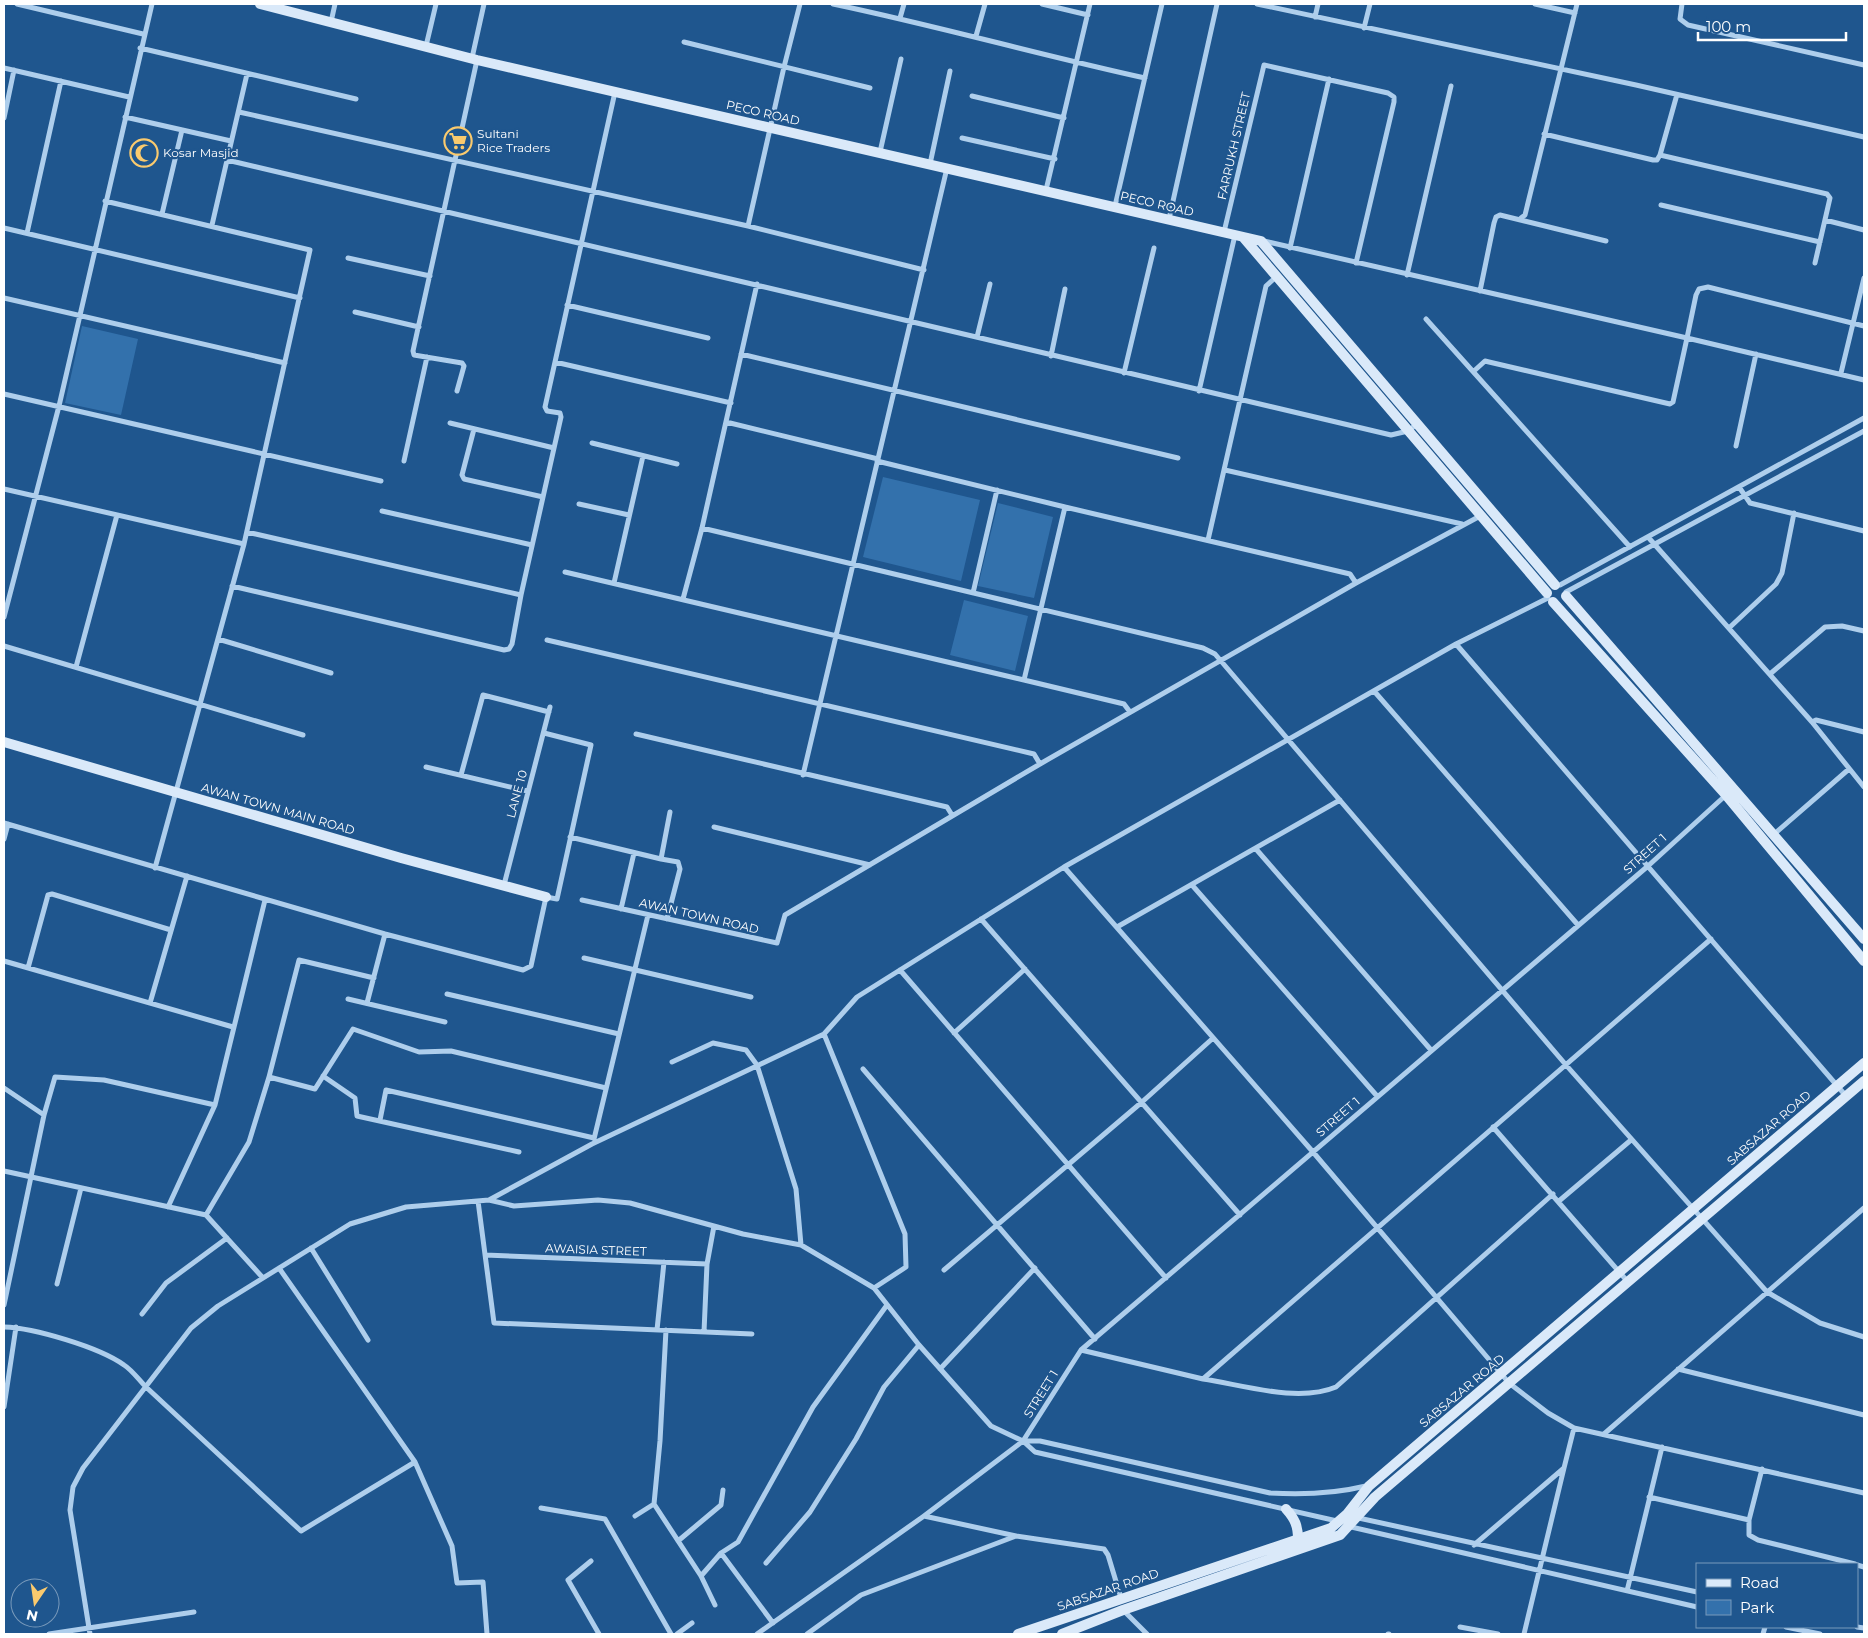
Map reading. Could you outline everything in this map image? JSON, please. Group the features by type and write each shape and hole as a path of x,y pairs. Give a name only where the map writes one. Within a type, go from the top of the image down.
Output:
{"street":[{"path":"17,4 143,34"},
{"path":"4,617 59,406 143,34 152,4"},
{"name":"PECO ROAD","path":"260,4 474,59 1261,241"},
{"path":"331,22 335,4"},
{"path":"426,46 436,4"},
{"path":"457,391 464,366 462,363 413,353 455,160 484,4"},
{"path":"748,226 800,4"},
{"path":"833,4 849,5 1077,63 1145,78"},
{"path":"900,18 904,4"},
{"path":"976,36 985,4"},
{"path":"1042,4 1088,15"},
{"path":"1046,190 1090,4"},
{"path":"1114,206 1162,4"},
{"path":"1168,219 1217,4"},
{"path":"1257,4 1864,138"},
{"path":"1315,17 1318,4"},
{"path":"1364,28 1370,4"},
{"path":"1535,4 1575,13"},
{"path":"1521,218 1525,215 1577,4"},
{"path":"1682,4 1680,20 1688,25 1864,65"},
{"path":"684,42 870,88"},
{"path":"140,48 356,99"},
{"path":"880,152 901,58"},
{"name":"FARRUKH STREET","path":"1224,232 1264,65 1329,79"},
{"path":"4,68 129,97"},
{"path":"4,118 14,70"},
{"path":"930,164 950,70"},
{"path":"212,225 247,74"},
{"path":"1290,248 1329,79 1388,93 1394,97 1356,263"},
{"path":"27,233 61,81"},
{"path":"1407,274 1451,86"},
{"path":"232,586 504,650 509,649 512,644 561,414 547,411 545,406 616,91"},
{"path":"972,96 1064,118"},
{"path":"1544,134 1657,160 1676,98"},
{"path":"239,112 748,226 924,270"},
{"path":"125,117 231,141"},
{"path":"162,214 182,130"},
{"path":"962,138 1055,158"},
{"path":"1660,155 1827,194 1830,198 1815,263"},
{"path":"227,160 581,242 1240,401 1391,435 1408,431 1417,424"},
{"path":"804,774 947,168"},
{"path":"105,201 212,225 310,250 244,544 174,792 155,868"},
{"path":"1661,205 1820,242"},
{"path":"1480,291 1496,217 1500,214 1606,241"},
{"path":"1825,220 1864,230"},
{"path":"4,228 300,298"},
{"path":"1239,236 1408,431 1549,598 1729,791 1774,834 1864,938"},
{"path":"1199,391 1239,236"},
{"path":"1261,241 1841,373 1864,380"},
{"path":"1261,241 1491,510 1562,589 1729,791 1765,842 1864,960"},
{"path":"1124,373 1154,248"},
{"path":"348,258 430,276"},
{"path":"1208,540 1266,286 1285,269"},
{"path":"1841,373 1864,278"},
{"path":"683,598 702,528 757,284"},
{"path":"977,337 990,284"},
{"path":"1474,371 1485,361 1670,404 1696,295 1699,289 1708,287 1864,326"},
{"path":"1050,356 1065,289"},
{"path":"4,298 285,363"},
{"path":"568,305 708,338"},
{"path":"356,312 419,327"},
{"path":"1426,319 1630,547"},
{"path":"741,354 894,392 1178,458"},
{"path":"1736,446 1756,354"},
{"path":"404,461 428,357"},
{"path":"555,362 731,404"},
{"path":"4,394 381,481"},
{"path":"1562,589 1630,547 1864,418"},
{"path":"726,422 1065,507 1350,574 1356,583"},
{"path":"450,423 554,448"},
{"path":"474,429 462,475 464,479 543,496"},
{"path":"1549,598 1550,588 1562,589 1653,545 1745,497 1864,431"},
{"path":"592,443 677,464"},
{"path":"614,583 644,456"},
{"path":"1224,470 1463,524"},
{"path":"1739,487 1750,503 1864,531"},
{"path":"4,489 244,544"},
{"path":"973,593 997,490"},
{"path":"579,504 629,515"},
{"path":"1024,680 1065,507"},
{"path":"714,827 871,865 952,814 1130,712 1356,583 1491,510"},
{"path":"382,511 532,545"},
{"path":"1730,628 1776,584 1782,573 1794,513"},
{"path":"76,667 117,515"},
{"path":"702,528 1203,648 1216,654 1502,991 1693,1211 1767,1292 1820,1323 1864,1337"},
{"path":"247,532 521,595"},
{"path":"1648,537 1653,545 1730,628 1812,722 1864,787"},
{"path":"565,572 683,598 1124,704 1130,712"},
{"path":"489,1200 592,1144 824,1034 857,997 1064,867 1456,644 1549,598 1563,601 1562,589"},
{"path":"1770,674 1825,627 1842,626 1864,631"},
{"path":"218,639 331,673"},
{"path":"547,640 1034,754 1040,764"},
{"path":"1456,644 1846,1096"},
{"path":"4,646 303,735"},
{"path":"1374,691 1578,925"},
{"name":"LANE 10","path":"461,775 484,695 549,710 504,886"},
{"path":"1812,722 1816,720 1864,732"},
{"path":"4,839 6,824 385,934 523,970 531,966 546,897 557,899 591,745 544,733"},
{"path":"636,734 947,807 952,814"},
{"name":"AWAN TOWN MAIN ROAD","path":"4,742 546,897"},
{"path":"426,767 527,790"},
{"path":"1765,842 1849,769"},
{"name":"STREET 1","path":"757,1634 924,1516 1024,1440 1081,1350 1648,866 1729,791"},
{"path":"1117,927 1340,800"},
{"path":"661,859 670,812"},
{"path":"570,837 678,862 680,869 667,919"},
{"path":"1256,849 1431,1050"},
{"path":"621,909 634,853"},
{"name":"AWAN TOWN ROAD","path":"582,900 777,943 785,915 871,865"},
{"path":"1064,867 1212,1039 1313,1152 1509,1382 1548,1413 1574,1428 1762,1469 1864,1494"},
{"path":"150,1002 187,876"},
{"path":"1192,885 1377,1096"},
{"path":"28,968 48,895 171,930"},
{"path":"168,1207 215,1105 265,900"},
{"path":"592,1144 648,915"},
{"path":"981,919 1240,1215"},
{"path":"367,1003 385,934"},
{"path":"1203,1379 1376,1227 1711,939"},
{"path":"584,958 751,997"},
{"path":"206,1215 249,1142 269,1078 299,960 374,978"},
{"path":"4,961 233,1027"},
{"path":"954,1033 1025,969"},
{"path":"900,970 1166,1278"},
{"path":"447,994 619,1034"},
{"path":"348,999 445,1022"},
{"path":"269,1078 315,1089 353,1029 419,1052 451,1051 606,1088"},
{"path":"824,1034 904,1234 906,1267 874,1288"},
{"path":"944,1270 1142,1102 1212,1039"},
{"path":"672,1062 713,1043 746,1050 758,1065 796,1190 801,1245"},
{"name":"SABSAZAR ROAD","path":"1023,1633 1121,1598 1331,1528 1347,1514 1368,1486 1693,1211 1864,1062"},
{"path":"863,1069 1095,1339"},
{"path":"4,1305 44,1115 53,1081 59,1076 104,1080 215,1105"},
{"path":"323,1076 355,1098 358,1116 519,1152"},
{"path":"1063,1634 1124,1610 1340,1535 1349,1528 1375,1497 1864,1081"},
{"path":"4,1088 44,1115"},
{"path":"380,1120 386,1090 594,1138"},
{"path":"1493,1127 1553,1194 1619,1274 1628,1282"},
{"path":"1559,1201 1631,1140"},
{"path":"4,1171 206,1215 263,1278"},
{"path":"57,1284 81,1188"},
{"path":"1081,1350 1203,1379 1291,1394 1324,1392 1336,1387 1553,1194"},
{"path":"90,1634 70,1510 73,1487 83,1468 191,1328 218,1306 350,1224 406,1207 489,1200 514,1206 598,1200 630,1203 743,1234 801,1245 874,1288 919,1345 991,1426 1024,1440 1040,1441 1270,1493 1308,1495 1341,1492 1368,1486"},
{"path":"478,1201 494,1323 752,1334"},
{"path":"1604,1434 1864,1208"},
{"path":"704,1332 707,1264 714,1226"},
{"path":"142,1314 166,1283 227,1238"},
{"path":"311,1248 368,1340"},
{"name":"AWAISIA STREET","path":"486,1255 707,1264"},
{"path":"657,1330 664,1262"},
{"path":"280,1268 415,1462 452,1546 457,1583 483,1582 487,1634"},
{"path":"940,1369 1034,1268"},
{"path":"701,1576 721,1553 738,1542 813,1407 887,1305"},
{"path":"4,1327 16,1327 82,1345 125,1365 146,1387 301,1531 415,1462"},
{"path":"4,1407 16,1327"},
{"path":"666,1330 660,1441 654,1504 701,1576 715,1606"},
{"path":"766,1563 810,1512 856,1440 884,1388 919,1345"},
{"path":"1678,1369 1864,1415"},
{"path":"1524,1634 1574,1428"},
{"path":"1024,1440 1035,1452 1286,1509 1339,1522 1349,1528 1696,1607"},
{"path":"1627,1591 1662,1447"},
{"path":"1474,1545 1564,1468"},
{"path":"1762,1469 1749,1520 1749,1535 1758,1540 1852,1563"},
{"path":"678,1541 721,1505 723,1490"},
{"path":"1650,1497 1749,1520"},
{"path":"635,1516 654,1504"},
{"path":"541,1508 605,1519 671,1634"},
{"path":"1286,1509 1294,1518 1298,1528 1298,1539"},
{"path":"1347,1514 1357,1519 1696,1592"},
{"path":"924,1516 1016,1536 1104,1549 1108,1555 1121,1598"},
{"path":"807,1634 861,1595 1016,1536"},
{"path":"721,1553 773,1623"},
{"path":"591,1561 568,1580 599,1634"},
{"path":"1124,1610 1147,1634"},
{"path":"49,1634 194,1612"},
{"path":"677,1634 692,1623"},
{"path":"1460,1627 1498,1634"},
{"path":"1791,1628 1820,1634"}],"green space":[{"path":"82,326 138,339 121,415 65,403"},
{"path":"883,477 980,500 961,581 863,557"},
{"path":"998,503 1053,517 1034,598 978,586"},
{"path":"964,600 1028,616 1015,671 950,655"}],"place":[{"name":"Sultani Rice Traders","path":"458,141"},
{"name":"Kosar Masjid","path":"144,153"}]}
